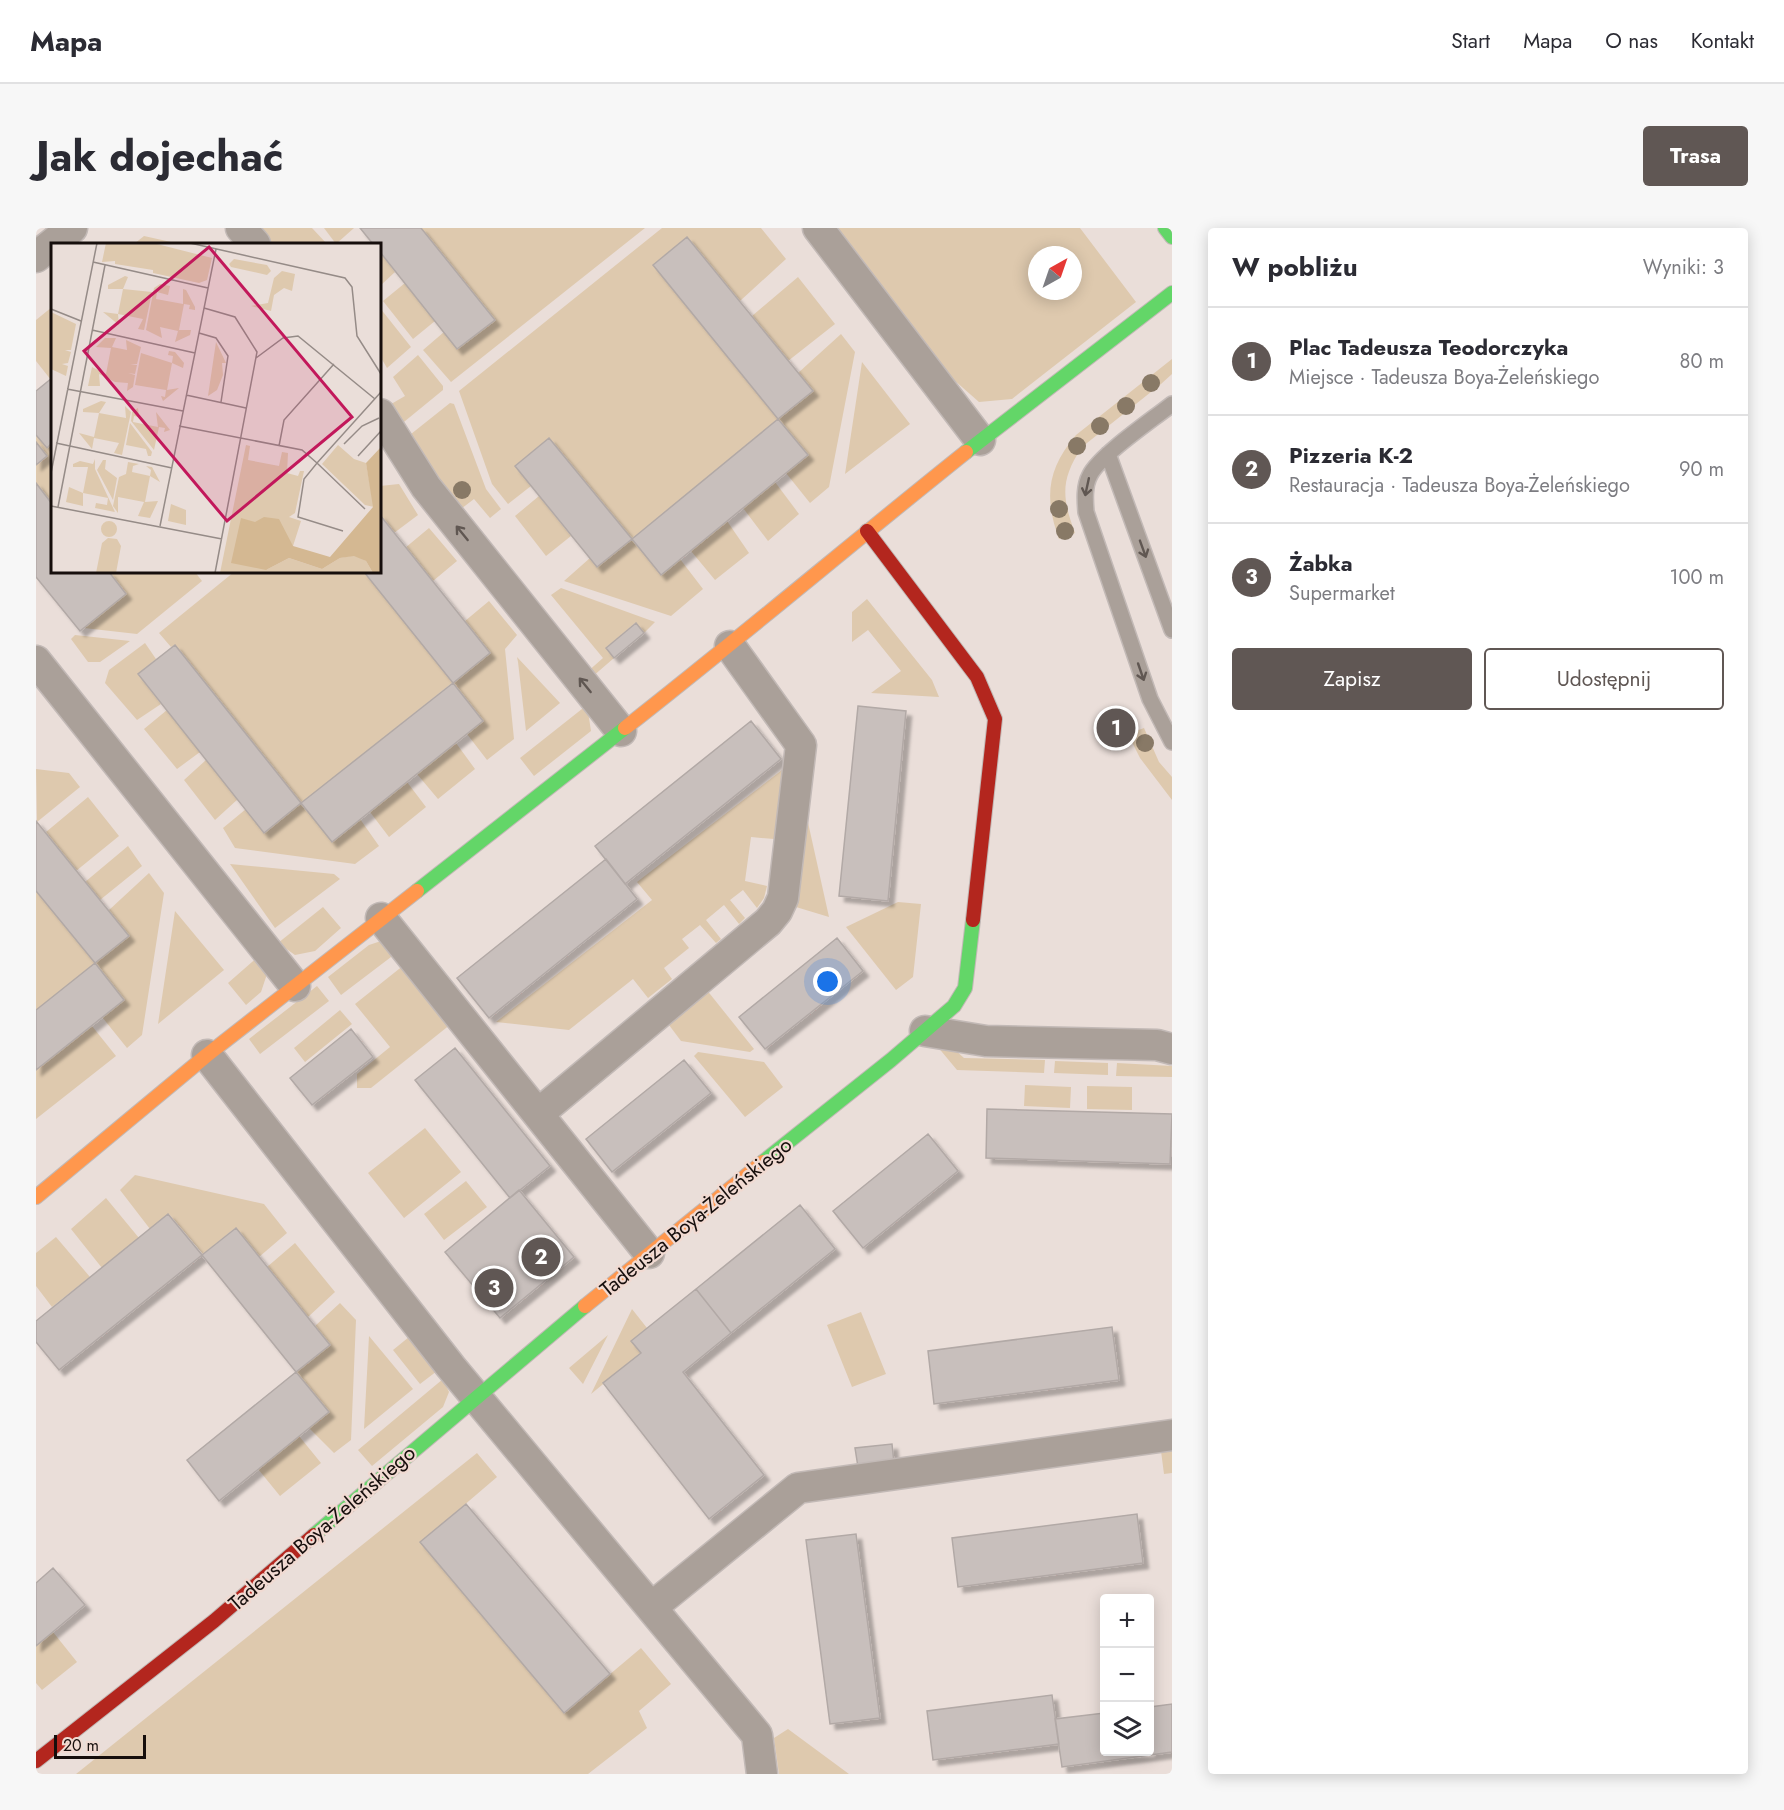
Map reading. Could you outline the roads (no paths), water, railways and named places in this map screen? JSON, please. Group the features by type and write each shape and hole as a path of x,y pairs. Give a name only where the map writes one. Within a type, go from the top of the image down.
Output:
{"street":[{"path":"53,243 72,228"},
{"path":"241,228 254,243"},
{"path":"818,228 980,440"},
{"path":"1165,228 1172,237"},
{"path":"36,257 51,245"},
{"path":"36,1197 207,1055 730,646 980,440 1172,293"},
{"path":"381,416 426,487 621,731"},
{"name":"Tadeusza Boya-Żeleńskiego","path":"36,1761 214,1621 649,1253 926,1031 954,1006 965,988 995,719 977,677 867,531"},
{"path":"538,1114 768,922 777,911 783,898 801,745 730,646"},
{"path":"36,661 295,986"},
{"path":"381,918 649,1253"},
{"path":"926,1031 986,1041 1157,1045 1172,1049"},
{"path":"207,1055 476,1397 757,1735 762,1774"},
{"path":"652,1608 798,1488 1172,1435"}],"lane":[{"path":"1172,404 1108,454 1089,476 1085,496 1086,512 1150,699 1172,742"},
{"path":"1108,454 1172,630"}],"place":[{"name":"Plac Tadeusza Teodorczyka","path":"1116,728"},
{"name":"Pizzeria K-2","path":"541,1257"},
{"name":"Żabka","path":"494,1288"}]}
